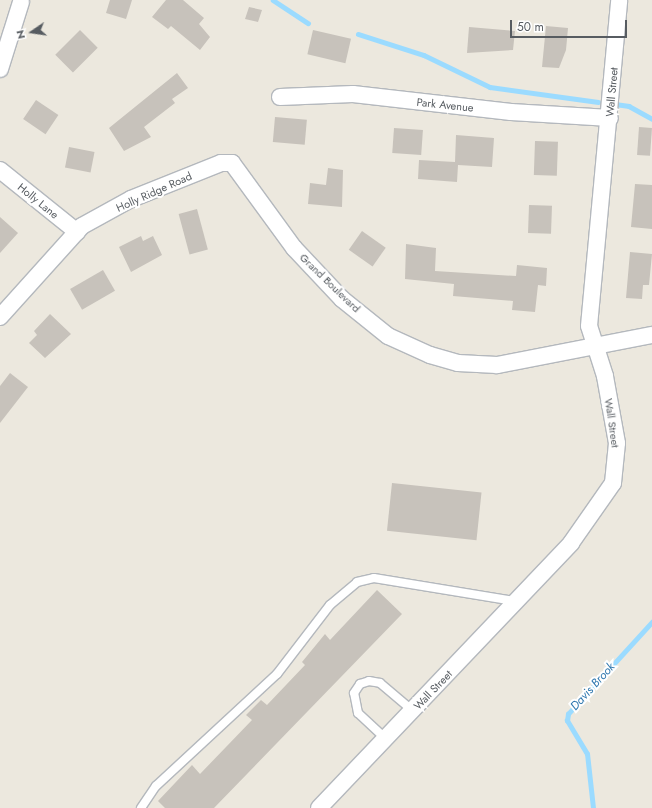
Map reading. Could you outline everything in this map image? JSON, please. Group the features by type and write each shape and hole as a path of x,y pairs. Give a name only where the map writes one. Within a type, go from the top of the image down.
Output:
{"street":[{"name":"Wall Street","path":"319,808 413,711 514,601 571,543 613,483 617,443 605,376 594,347 589,326 610,118 619,0"},
{"path":"0,69 21,2"},
{"name":"Park Avenue","path":"280,98 353,94 511,112 610,118"},
{"name":"Holly Ridge Road","path":"0,317 77,232 131,200 221,163 232,163 246,178"},
{"name":"Holly Lane","path":"0,170 77,232"},
{"name":"Grand Boulevard","path":"246,178 294,248 342,299 388,336 430,355 477,365 594,347 652,335"}],"lane":[{"path":"141,808 156,786 277,674 330,606 357,582 374,578 514,601"},
{"path":"386,739 358,713 354,693 360,684 369,681 380,683 413,711"}],"building":[{"path":"110,0 132,0 126,19 106,13"},
{"path":"166,0 183,0 204,18 199,24 210,37 200,50 171,26 168,29 152,17"},
{"path":"249,7 262,10 258,22 245,19"},
{"path":"546,26 568,28 566,50 559,68 542,67"},
{"path":"469,27 515,31 513,50 467,53"},
{"path":"80,30 98,48 73,72 55,55"},
{"path":"313,30 351,39 345,63 307,54"},
{"path":"177,73 188,88 172,99 175,103 144,127 151,137 124,151 109,128"},
{"path":"36,100 58,115 46,134 23,119"},
{"path":"275,117 307,120 305,145 273,142"},
{"path":"639,127 652,128 650,156 637,155"},
{"path":"394,128 423,130 421,155 392,153"},
{"path":"456,135 494,138 492,167 458,165 457,182 418,179 419,160 455,162"},
{"path":"535,141 558,142 557,176 534,175"},
{"path":"69,147 95,152 91,173 65,168"},
{"path":"328,168 343,170 342,207 308,204 310,183 326,185"},
{"path":"635,184 652,185 652,229 631,227"},
{"path":"529,205 552,206 551,234 528,233"},
{"path":"197,209 208,250 190,254 179,214"},
{"path":"0,217 18,233 0,253"},
{"path":"362,231 386,248 373,266 349,250"},
{"path":"141,236 143,241 153,236 162,255 131,272 119,247"},
{"path":"406,244 436,248 435,271 516,276 517,265 547,268 546,286 538,285 535,312 512,310 513,301 453,296 454,284 405,279"},
{"path":"630,252 652,254 649,285 643,285 642,299 626,298"},
{"path":"103,270 115,291 82,310 70,289"},
{"path":"50,314 71,334 45,358 29,343 37,335 34,331"},
{"path":"10,373 28,387 0,423 0,386"},
{"path":"392,483 482,492 476,540 387,531"},
{"path":"377,590 402,614 214,808 165,808 158,801 192,765 200,774 252,720 246,715 261,700 267,705 305,665 302,662 325,634 330,640"}],"waterway":[{"path":"273,0 308,23"},
{"path":"358,34 424,55 490,87 598,102"},
{"path":"615,104 629,106 652,119"},
{"name":"Davis Brook","path":"593,808 587,754 567,721 568,714 652,622"}]}
